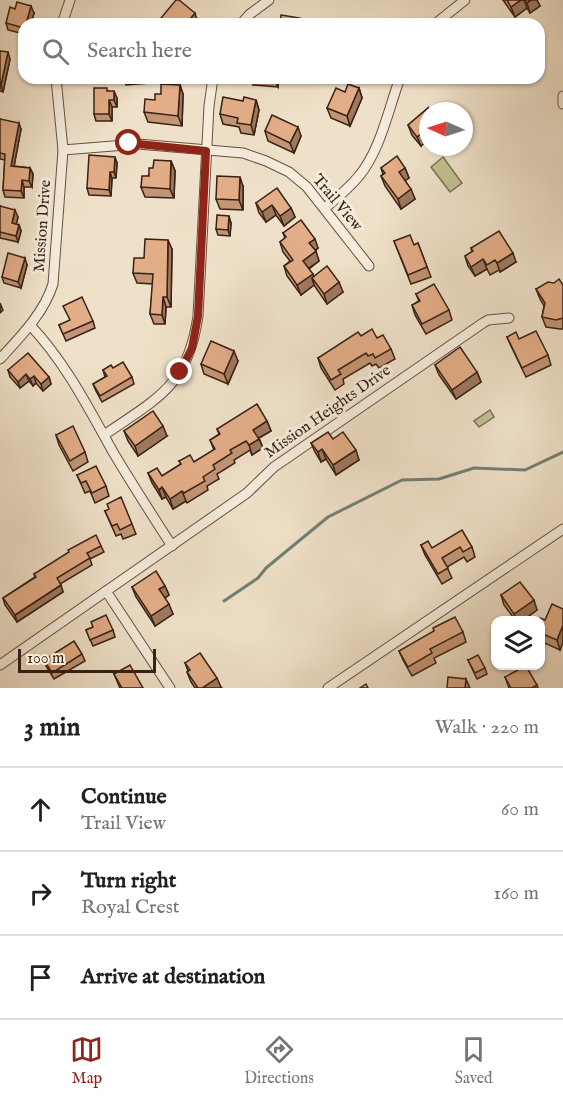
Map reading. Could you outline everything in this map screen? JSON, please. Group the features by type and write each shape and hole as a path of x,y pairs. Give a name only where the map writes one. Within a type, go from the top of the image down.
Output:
{"street":[{"path":"64,18 70,0"},
{"path":"246,18 269,0"},
{"path":"442,18 465,0"},
{"name":"Mission Drive","path":"0,359 47,303 53,284 63,150 57,84"},
{"path":"104,435 165,392 187,362 192,348 199,305 208,106 212,84"},
{"path":"325,208 348,187 366,165 380,136 398,84"},
{"path":"563,96 563,104"},
{"name":"Trail View","path":"63,150 129,143 243,153 278,166 307,187 369,267"},
{"name":"Mission Heights Drive","path":"0,665 247,493 274,467 483,323 488,320 509,318"},
{"path":"30,325 67,370 172,546"},
{"path":"328,688 563,529"},
{"path":"105,591 170,688"}],"green space":[{"path":"443,157 462,183 450,192 431,167"},
{"path":"490,410 494,417 479,427 474,421"}],"building":[{"path":"176,0 195,13 191,18 161,18"},
{"path":"507,0 521,0 511,7"},
{"path":"17,2 31,6 28,18 18,18 18,26 6,23 10,7 15,9"},
{"path":"281,15 300,18 281,18"},
{"path":"0,51 8,52 1,85 0,85"},
{"path":"161,84 180,85 178,116 144,112 145,99 155,100 155,94 161,94"},
{"path":"348,84 359,88 347,116 327,108 336,88 345,92"},
{"path":"94,88 107,88 107,91 114,91 114,100 109,100 109,114 94,114"},
{"path":"223,97 243,101 244,97 256,100 251,125 237,123 238,118 220,114"},
{"path":"272,115 298,127 290,143 265,131"},
{"path":"419,116 419,135 417,137 408,125"},
{"path":"0,119 19,123 11,166 30,168 29,181 22,180 21,191 3,190 5,154 0,153"},
{"path":"89,155 115,157 114,172 110,172 109,190 87,188"},
{"path":"397,156 405,168 399,172 411,189 398,199 381,176 385,173 381,168"},
{"path":"154,160 171,161 170,189 141,187 142,176 149,176 149,168 153,168"},
{"path":"217,176 240,177 239,200 216,199"},
{"path":"277,188 291,208 280,216 272,205 262,212 256,203"},
{"path":"0,206 15,210 12,223 19,225 16,236 0,232"},
{"path":"217,215 229,216 228,230 216,229"},
{"path":"301,220 315,239 309,243 316,251 303,261 313,274 297,285 284,266 293,260 280,242 286,237 283,233"},
{"path":"499,231 513,253 497,263 495,260 487,265 483,259 471,267 465,256 473,251 471,248"},
{"path":"410,235 414,245 418,243 427,267 408,275 394,241"},
{"path":"145,239 168,240 167,297 163,297 162,315 150,314 153,274 133,273 134,258 144,258"},
{"path":"8,253 25,258 18,282 2,277"},
{"path":"327,266 339,282 324,294 312,278"},
{"path":"559,279 563,285 563,318 556,320 542,317 545,303 536,289"},
{"path":"434,284 449,310 422,324 412,305 420,301 416,294"},
{"path":"82,297 93,321 63,334 59,325 70,320 63,306"},
{"path":"372,329 377,338 383,335 391,349 375,358 373,354 368,356 366,353 338,370 341,374 331,380 318,358 358,332 361,336"},
{"path":"536,331 548,355 522,368 507,337 516,332 519,339"},
{"path":"211,341 234,351 224,374 201,364"},
{"path":"460,347 477,372 452,390 435,365"},
{"path":"28,353 49,377 41,384 34,376 30,379 26,374 18,382 8,370"},
{"path":"123,362 132,377 100,396 93,384 107,376 103,370 111,365 113,368"},
{"path":"257,404 267,421 253,430 259,439 249,445 246,441 230,450 232,453 213,465 215,469 203,477 205,481 184,493 182,491 170,499 162,487 159,490 148,473 157,468 162,476 181,464 179,461 190,455 194,462 215,449 210,440 220,434 217,429"},
{"path":"153,411 163,426 135,446 124,431"},
{"path":"73,426 85,452 70,461 56,435"},
{"path":"328,432 333,439 343,432 356,450 333,465 322,449 318,452 311,443"},
{"path":"96,466 106,486 92,493 86,481 81,483 77,475"},
{"path":"121,497 132,524 120,530 117,524 112,526 105,511 109,509 107,504"},
{"path":"462,530 472,547 463,552 460,547 442,558 448,568 438,574 421,545 428,541 432,548"},
{"path":"96,535 101,546 87,553 90,558 57,578 61,585 15,615 3,598 36,577 34,574 69,552 68,550"},
{"path":"156,571 165,586 159,589 169,604 151,616 132,587"},
{"path":"520,582 534,600 514,614 501,595"},
{"path":"552,604 563,609 563,625 557,640 545,635 545,620"},
{"path":"106,615 113,630 90,640 86,630 93,627 91,622"},
{"path":"455,617 463,632 430,649 432,653 408,667 399,651 434,631 433,628"},
{"path":"74,641 82,654 52,673 44,660"},
{"path":"200,653 217,678 202,688 198,688 187,672 190,670 185,663"},
{"path":"478,655 485,668 475,673 468,660"},
{"path":"130,665 143,688 122,688 114,674"},
{"path":"518,670 528,670 537,685 532,688 511,688 505,677"},
{"path":"448,677 466,679 465,688 447,688"}],"waterway":[{"path":"224,601 258,578 266,568 328,517 402,480 439,479 474,468 525,470 563,452"}],"route":[{"path":"129,143 206,151 198,316 192,348 180,372"}]}
